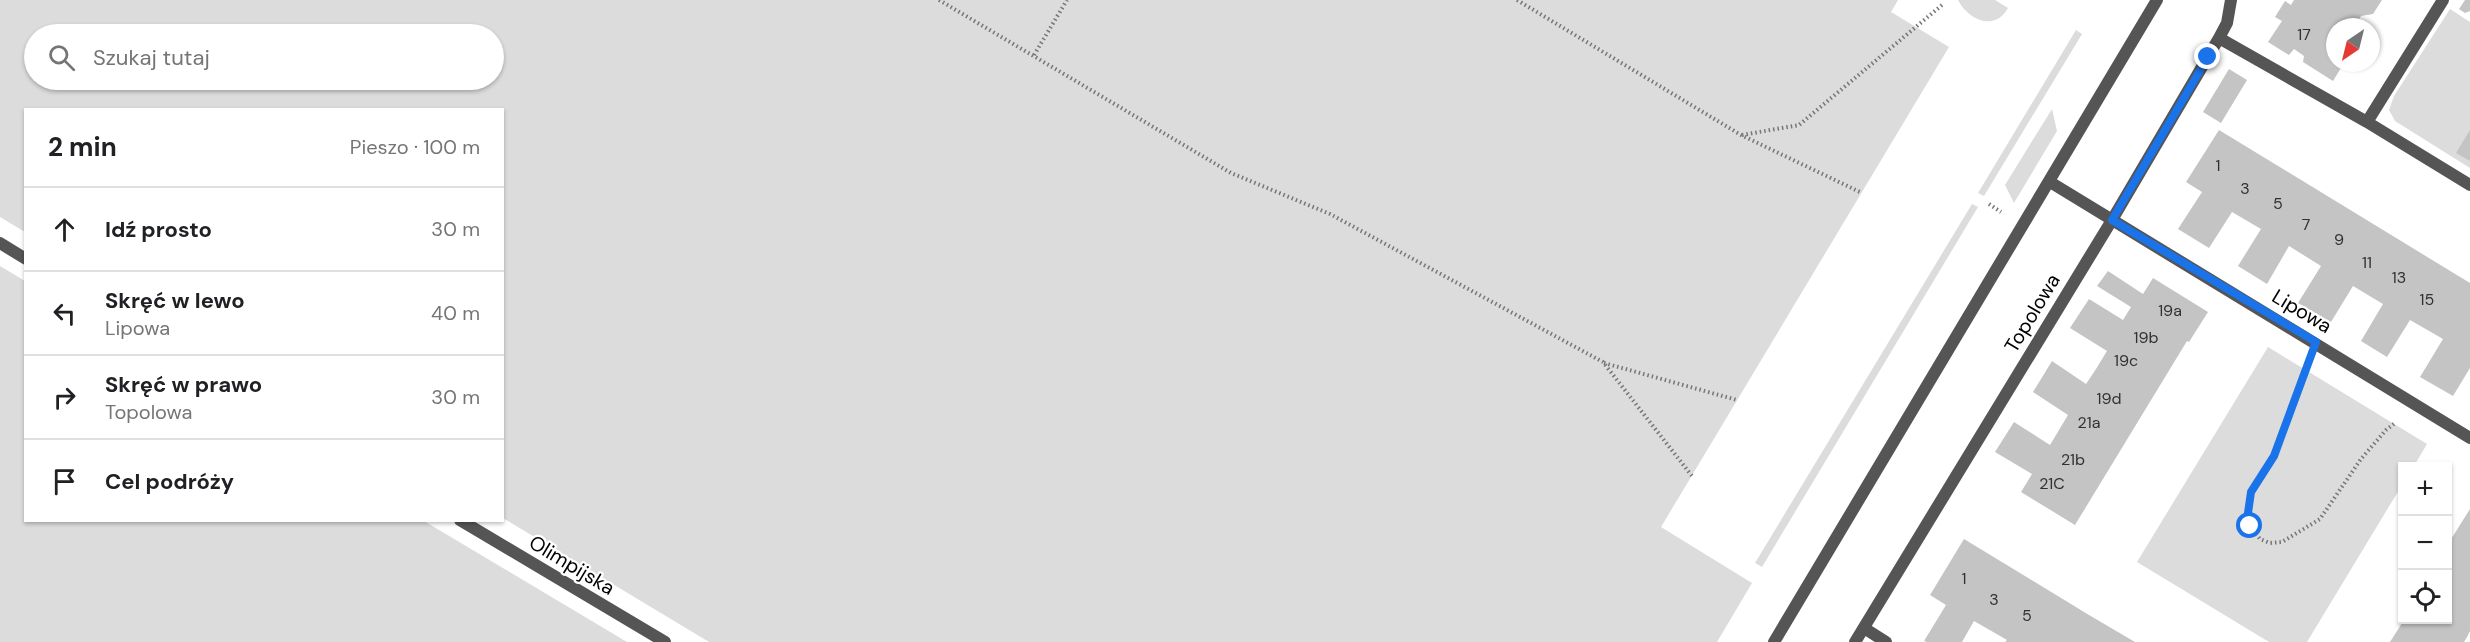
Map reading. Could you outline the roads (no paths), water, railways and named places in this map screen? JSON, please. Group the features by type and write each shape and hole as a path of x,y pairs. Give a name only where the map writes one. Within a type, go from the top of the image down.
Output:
{"street":[{"path":"1774,642 2157,0"},
{"name":"Topolowa","path":"1855,642 2112,220 2219,38 2227,23 2231,0"},
{"path":"2367,122 2443,0"},
{"path":"2219,38 2367,122 2470,185"},
{"name":"Lipowa","path":"2049,182 2316,342 2470,438"},
{"path":"0,243 24,258"},
{"name":"Olimpijska","path":"463,522 665,642"},
{"path":"1864,628 1886,642"}]}
